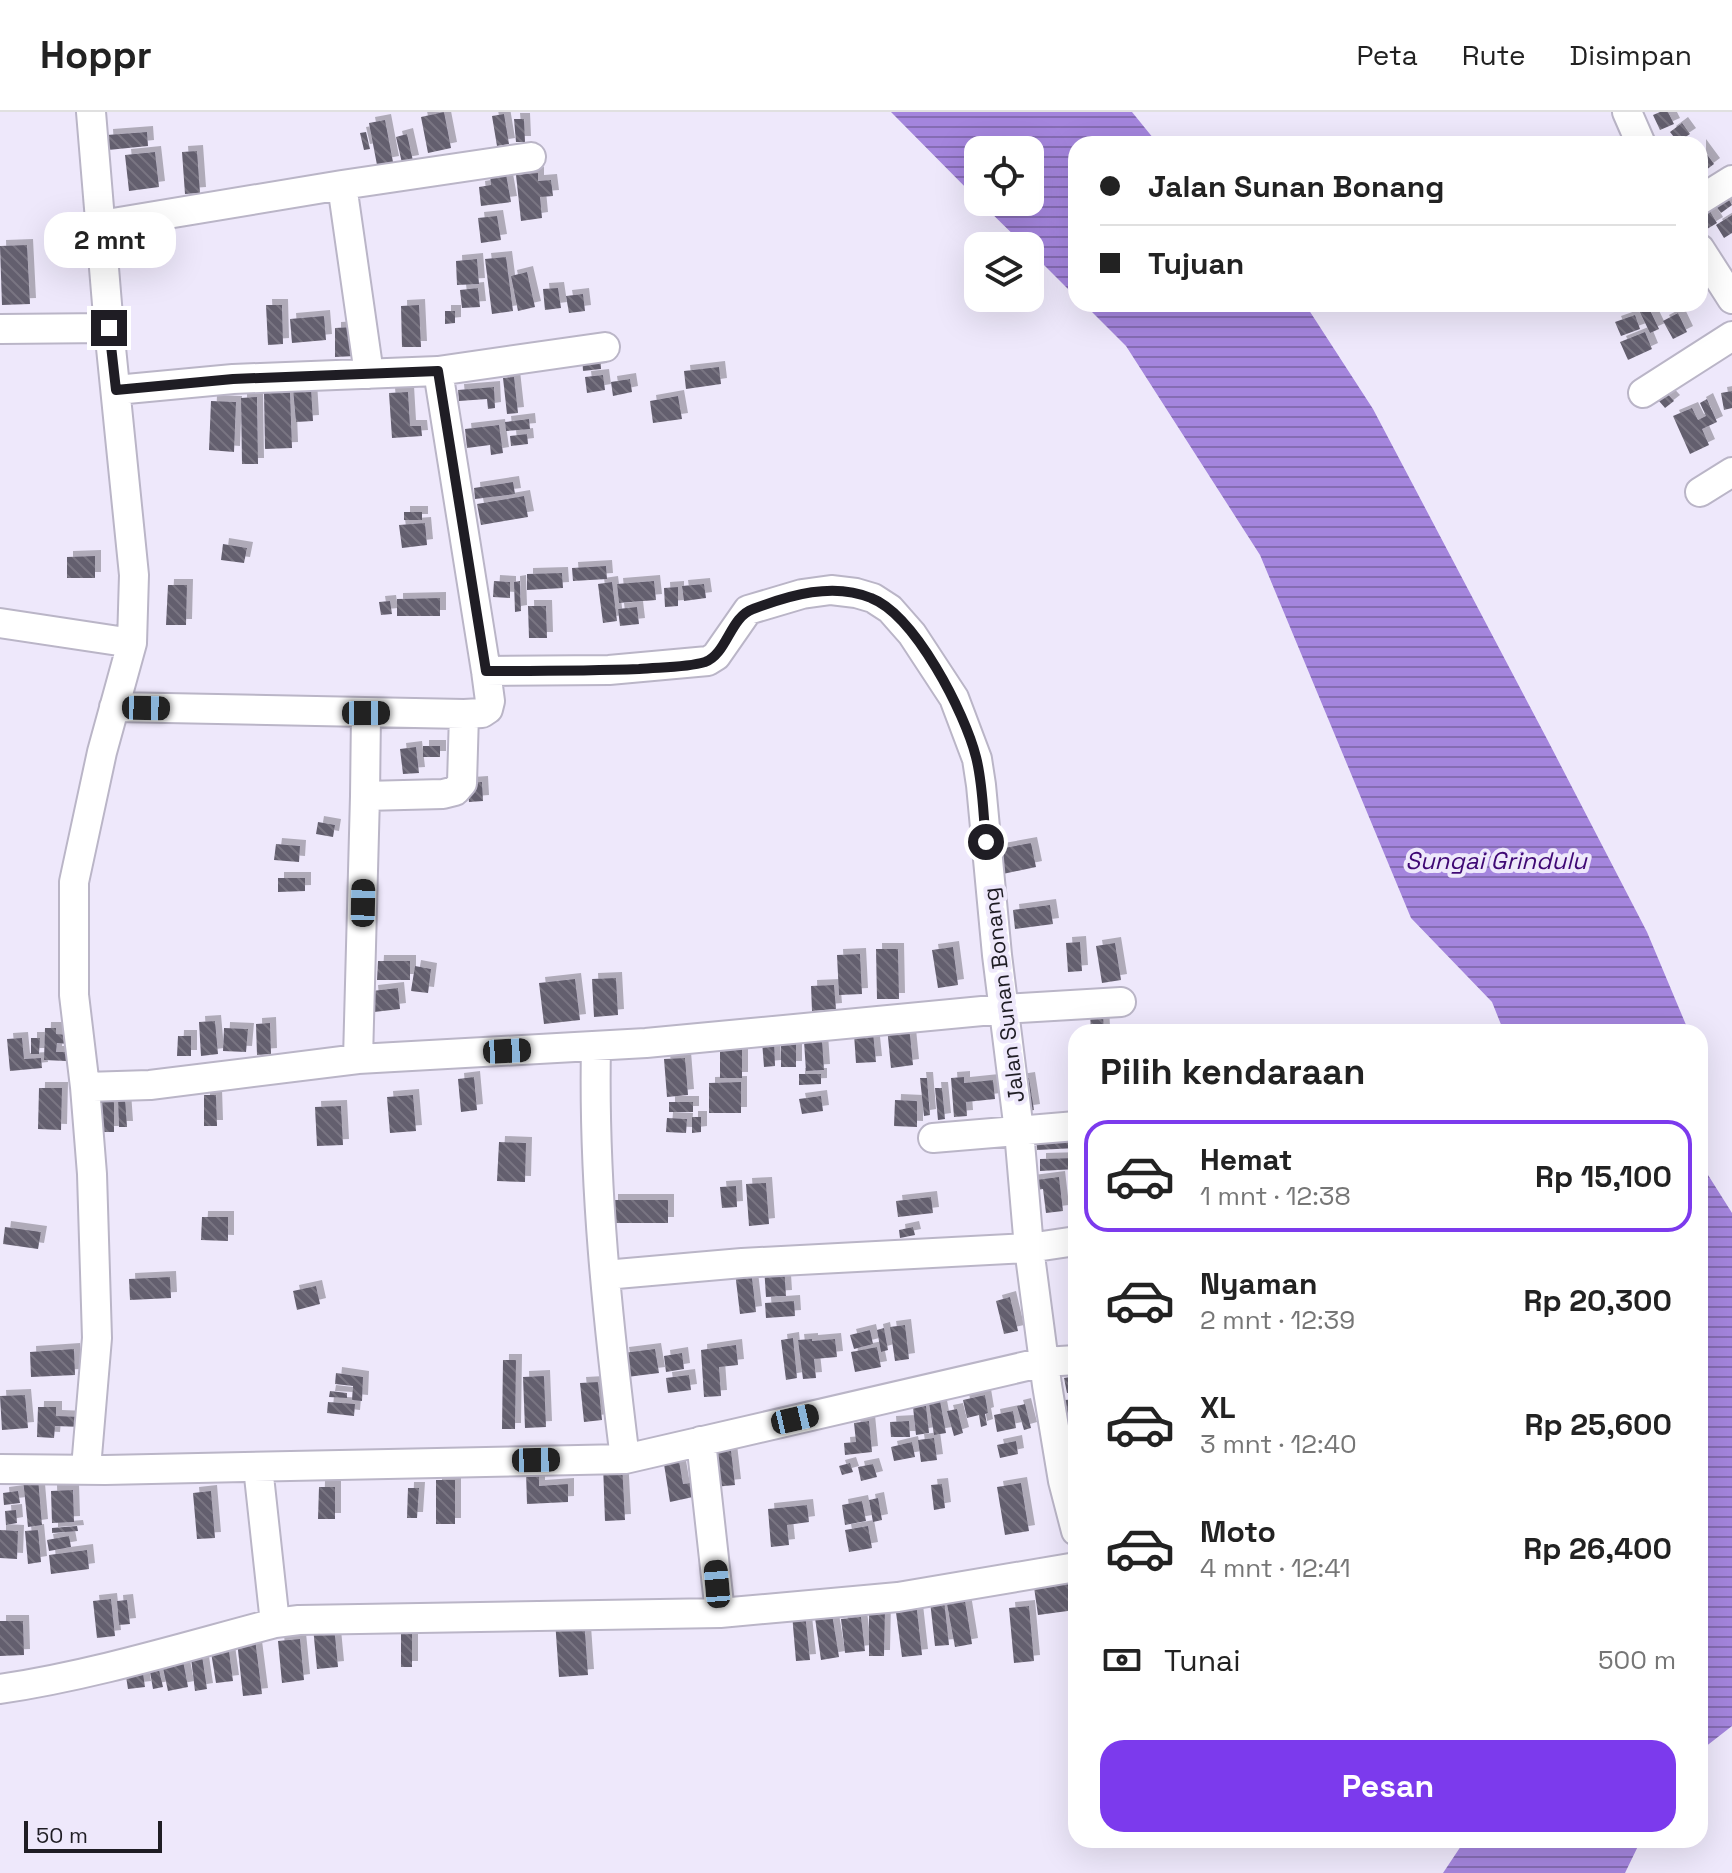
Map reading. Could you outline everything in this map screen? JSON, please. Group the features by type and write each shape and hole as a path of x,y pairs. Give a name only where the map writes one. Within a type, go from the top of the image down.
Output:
{"street":[{"path":"86,1468 97,1338 92,1174 74,995 74,882 132,643 134,575 91,112"},
{"path":"1627,112 1638,136"},
{"path":"101,225 531,157"},
{"path":"1708,195 1732,180"},
{"path":"342,185 369,374"},
{"path":"1708,262 1732,299"},
{"path":"0,329 109,328"},
{"path":"1643,393 1732,336"},
{"path":"116,390 233,379 438,371 605,347"},
{"path":"114,707 464,714 482,713 488,709 490,701 486,671 438,371"},
{"path":"1700,492 1732,472"},
{"name":"Jalan Sunan Bonang","path":"486,671 609,670 708,661 716,656 748,610 802,594 831,590 873,598 890,609 921,646 954,698 977,759 1019,1131 1029,1248 1044,1362 1068,1500"},
{"path":"0,623 132,643"},
{"path":"358,1059 366,713"},
{"path":"365,796 455,791 462,783 464,714"},
{"path":"85,1087 150,1085 358,1059 596,1046 1003,1009 1121,1002"},
{"path":"596,1046 597,1176 625,1459"},
{"path":"933,1138 1068,1127"},
{"path":"605,1275 742,1263 1029,1248 1068,1242"},
{"path":"0,1469 625,1459 1044,1362 1068,1360"},
{"path":"701,1441 720,1613"},
{"path":"258,1467 275,1623"},
{"path":"0,1689 50,1682 275,1623 299,1620 720,1613 898,1597 1068,1568"}],"water":[{"path":"891,112 1132,112 1152,136 1068,136 1068,289 1044,265 1044,232 1011,232 994,216 1044,216 1044,136 964,136 964,186"},
{"name":"Sungai Grindulu","path":"1092,312 1310,312 1373,409 1647,932 1686,1024 1501,1024 1492,1002 1411,918 1260,555 1126,346"},
{"path":"1708,1175 1732,1213 1732,1726 1708,1745"},
{"path":"1460,1848 1637,1848 1625,1873 1443,1873"}],"building":[{"path":"444,112 451,148 428,153 421,117"},
{"path":"1668,112 1674,124 1660,130 1653,115"},
{"path":"504,114 509,144 497,146 492,116"},
{"path":"514,119 524,119 525,142 516,142"},
{"path":"385,120 393,162 377,165 369,123"},
{"path":"1682,123 1690,134 1673,136 1670,132"},
{"path":"147,132 148,146 108,150 107,135"},
{"path":"366,132 370,149 364,150 360,133"},
{"path":"407,134 413,161 402,163 396,137"},
{"path":"197,151 200,193 185,194 182,152"},
{"path":"155,152 159,187 129,191 125,155"},
{"path":"504,163 511,202 481,206 479,187 491,185 489,165"},
{"path":"538,173 538,181 551,180 553,196 540,197 542,218 521,221 516,175"},
{"path":"1724,192 1732,205 1721,213 1712,201"},
{"path":"1708,208 1717,223 1708,228"},
{"path":"1732,215 1732,233 1724,238 1716,225"},
{"path":"497,216 501,240 481,243 478,218"},
{"path":"27,245 30,304 2,305 0,246"},
{"path":"506,257 513,311 492,314 485,259"},
{"path":"477,259 479,284 457,285 456,261"},
{"path":"527,272 535,307 518,311 511,276"},
{"path":"478,288 480,307 462,308 460,290"},
{"path":"558,288 561,308 545,310 543,289"},
{"path":"583,294 585,311 569,313 566,296"},
{"path":"266,305 282,305 283,344 268,345"},
{"path":"419,305 421,347 402,347 401,306"},
{"path":"445,311 455,311 455,323 445,324"},
{"path":"1640,312 1651,312 1659,329 1650,333"},
{"path":"1678,313 1687,332 1673,339 1663,321"},
{"path":"1635,315 1640,329 1621,336 1615,322"},
{"path":"324,316 326,340 292,343 290,319"},
{"path":"354,327 355,356 335,357 335,328"},
{"path":"1645,332 1652,349 1628,360 1620,342"},
{"path":"600,352 601,369 583,371 582,353"},
{"path":"719,367 721,384 686,389 684,371"},
{"path":"603,375 605,390 587,393 585,377"},
{"path":"514,377 518,413 507,414 503,378"},
{"path":"630,379 632,392 613,396 611,382"},
{"path":"494,387 495,408 488,409 487,399 459,401 458,390"},
{"path":"1661,387 1674,401 1665,408 1653,394"},
{"path":"311,388 313,421 296,422 293,389"},
{"path":"1732,391 1732,408 1724,410 1721,393"},
{"path":"264,392 290,392 292,448 265,449"},
{"path":"408,392 410,426 421,426 422,436 392,438 389,393"},
{"path":"678,396 682,419 653,423 650,401"},
{"path":"257,397 258,464 242,464 241,398"},
{"path":"1707,399 1717,422 1702,429 1709,445 1690,454 1673,416 1692,408 1698,420 1706,416 1700,403"},
{"path":"211,401 236,402 234,452 209,450"},
{"path":"529,419 530,429 506,431 505,422"},
{"path":"499,425 503,453 491,455 490,445 467,448 465,429"},
{"path":"527,434 528,444 511,446 510,436"},
{"path":"513,482 515,494 475,499 474,488"},
{"path":"524,496 528,517 481,525 477,504"},
{"path":"404,512 422,512 422,520 404,520"},
{"path":"425,523 427,545 402,548 399,525"},
{"path":"223,544 247,548 244,563 221,560"},
{"path":"95,556 95,578 67,578 67,557"},
{"path":"606,566 607,579 573,581 572,568"},
{"path":"562,573 563,588 527,590 527,574"},
{"path":"494,581 510,582 510,598 493,597"},
{"path":"520,581 521,611 515,612 514,582"},
{"path":"654,581 656,600 619,603 617,584"},
{"path":"612,582 617,621 603,623 598,584"},
{"path":"704,584 706,598 684,601 682,586"},
{"path":"168,585 187,585 186,625 166,625"},
{"path":"678,587 678,606 665,607 664,588"},
{"path":"440,598 440,616 397,616 397,599"},
{"path":"390,601 392,614 381,615 379,602"},
{"path":"528,606 546,606 547,638 529,638"},
{"path":"637,607 639,624 620,626 618,609"},
{"path":"423,746 440,746 440,757 423,757"},
{"path":"416,747 419,773 403,774 400,749"},
{"path":"482,782 483,801 469,802 467,783"},
{"path":"318,822 335,825 333,837 316,834"},
{"path":"1031,843 1036,867 998,875 993,850"},
{"path":"276,844 300,846 299,862 274,860"},
{"path":"278,878 305,878 305,891 278,892"},
{"path":"1050,905 1053,924 1015,929 1013,910"},
{"path":"1080,942 1082,971 1068,972 1066,943"},
{"path":"1115,943 1121,980 1102,983 1096,946"},
{"path":"953,947 958,985 938,988 932,950"},
{"path":"876,949 898,949 899,999 877,999"},
{"path":"860,954 862,994 839,995 837,955"},
{"path":"378,961 410,961 410,980 377,980"},
{"path":"415,966 431,969 428,993 411,991"},
{"path":"616,978 618,1015 594,1017 592,979"},
{"path":"575,979 580,1020 544,1024 539,983"},
{"path":"834,985 836,1009 812,1011 811,986"},
{"path":"398,988 400,1009 374,1012 372,991"},
{"path":"1103,1013 1104,1024 1091,1024 1090,1014"},
{"path":"215,1021 218,1054 201,1056 199,1022"},
{"path":"270,1023 271,1054 257,1055 256,1024"},
{"path":"909,1025 913,1065 891,1068 887,1027"},
{"path":"45,1028 56,1028 56,1034 68,1035 68,1044 57,1043 56,1052 66,1052 66,1061 44,1060"},
{"path":"224,1028 248,1029 246,1052 223,1051"},
{"path":"873,1033 876,1062 856,1063 854,1034"},
{"path":"178,1036 191,1036 191,1056 177,1056"},
{"path":"22,1038 24,1059 41,1058 42,1068 10,1071 7,1039"},
{"path":"31,1038 40,1038 39,1054 31,1054"},
{"path":"774,1040 775,1066 764,1067 762,1041"},
{"path":"822,1040 824,1070 806,1071 804,1041"},
{"path":"781,1041 796,1041 796,1067 781,1067"},
{"path":"720,1048 742,1049 742,1078 720,1078"},
{"path":"685,1058 688,1095 667,1097 664,1059"},
{"path":"799,1074 821,1074 821,1084 799,1085"},
{"path":"474,1077 477,1110 461,1112 458,1079"},
{"path":"964,1077 964,1083 993,1080 995,1099 966,1102 967,1116 954,1117 951,1078"},
{"path":"920,1078 927,1078 930,1115 924,1116"},
{"path":"1029,1078 1034,1110 1021,1112 1016,1080"},
{"path":"741,1082 741,1113 709,1113 709,1083"},
{"path":"39,1088 62,1088 61,1130 38,1129"},
{"path":"935,1088 942,1088 945,1119 938,1120"},
{"path":"204,1095 216,1095 217,1126 204,1126"},
{"path":"413,1095 416,1131 390,1133 387,1097"},
{"path":"821,1096 823,1111 802,1114 799,1099"},
{"path":"118,1098 125,1098 127,1127 119,1127"},
{"path":"99,1100 114,1100 114,1132 98,1132"},
{"path":"895,1100 917,1101 917,1127 894,1126"},
{"path":"669,1102 693,1102 693,1112 669,1112"},
{"path":"341,1106 343,1145 317,1146 315,1107"},
{"path":"692,1117 701,1117 701,1132 692,1133"},
{"path":"667,1118 687,1119 686,1133 666,1132"},
{"path":"1068,1132 1068,1148 1037,1150 1036,1134"},
{"path":"499,1142 526,1143 525,1182 497,1181"},
{"path":"1068,1158 1068,1169 1040,1171 1040,1159"},
{"path":"1059,1177 1063,1211 1046,1213 1043,1189 1030,1191 1028,1181"},
{"path":"766,1183 769,1224 749,1226 746,1184"},
{"path":"736,1186 737,1207 722,1208 720,1187"},
{"path":"931,1197 933,1213 898,1217 896,1201"},
{"path":"612,1200 668,1200 668,1223 612,1223"},
{"path":"202,1217 228,1217 228,1241 201,1240"},
{"path":"5,1227 41,1232 38,1249 3,1244"},
{"path":"913,1227 915,1235 900,1238 899,1230"},
{"path":"784,1265 786,1296 766,1297 764,1266"},
{"path":"751,1270 756,1312 740,1314 735,1272"},
{"path":"170,1277 171,1298 130,1300 129,1279"},
{"path":"316,1286 320,1304 297,1310 293,1291"},
{"path":"1010,1297 1018,1331 1004,1334 996,1301"},
{"path":"794,1301 795,1316 766,1318 765,1303"},
{"path":"905,1325 909,1359 895,1361 890,1327"},
{"path":"884,1328 888,1350 881,1352 877,1330"},
{"path":"870,1330 873,1344 854,1349 850,1335"},
{"path":"793,1338 797,1378 786,1380 781,1340"},
{"path":"835,1339 837,1357 814,1359 816,1378 803,1379 798,1340"},
{"path":"736,1345 738,1365 719,1367 721,1396 704,1397 701,1350"},
{"path":"877,1347 881,1367 855,1372 851,1352"},
{"path":"74,1349 75,1375 31,1377 30,1352"},
{"path":"655,1349 659,1373 627,1377 623,1353"},
{"path":"682,1353 684,1369 666,1372 664,1356"},
{"path":"503,1360 516,1360 515,1429 502,1429"},
{"path":"336,1373 363,1377 362,1401 352,1400 353,1386 335,1384"},
{"path":"689,1375 691,1390 668,1393 666,1378"},
{"path":"544,1376 546,1427 525,1428 523,1377"},
{"path":"598,1382 602,1420 584,1422 580,1383"},
{"path":"330,1391 347,1393 347,1398 329,1397"},
{"path":"25,1395 28,1428 2,1430 0,1396"},
{"path":"985,1395 987,1425 981,1427 979,1415 967,1418 963,1400"},
{"path":"940,1401 946,1433 934,1435 929,1403"},
{"path":"328,1402 355,1404 354,1416 327,1413"},
{"path":"1025,1404 1031,1428 1024,1430 1017,1406"},
{"path":"926,1406 929,1433 916,1435 913,1407"},
{"path":"38,1407 56,1407 56,1416 82,1417 82,1427 55,1426 54,1438 37,1437"},
{"path":"957,1409 963,1433 954,1436 947,1411"},
{"path":"1013,1411 1016,1428 997,1432 994,1415"},
{"path":"869,1421 872,1452 845,1455 844,1443 856,1442 854,1423"},
{"path":"909,1421 910,1437 891,1437 890,1422"},
{"path":"934,1438 937,1460 921,1462 918,1440"},
{"path":"1016,1441 1018,1454 1000,1458 997,1445"},
{"path":"730,1442 735,1485 714,1487 709,1444"},
{"path":"912,1442 915,1457 894,1461 891,1447"},
{"path":"678,1455 683,1484 691,1483 693,1497 670,1502 663,1458"},
{"path":"622,1463 625,1520 605,1521 603,1464"},
{"path":"850,1463 853,1472 842,1475 839,1466"},
{"path":"873,1464 877,1477 861,1481 858,1467"},
{"path":"526,1471 539,1471 539,1486 568,1484 568,1502 527,1504"},
{"path":"38,1478 42,1525 28,1527 23,1479"},
{"path":"436,1480 455,1480 455,1524 436,1524"},
{"path":"1021,1483 1029,1531 1005,1535 997,1487"},
{"path":"942,1484 945,1508 934,1510 931,1485"},
{"path":"319,1487 335,1487 335,1519 318,1519"},
{"path":"408,1488 419,1488 417,1518 407,1518"},
{"path":"73,1490 74,1522 52,1523 51,1491"},
{"path":"18,1491 20,1503 4,1505 3,1493"},
{"path":"211,1491 215,1538 197,1539 193,1493"},
{"path":"878,1498 882,1520 873,1522 869,1500"},
{"path":"862,1501 866,1521 845,1525 842,1505"},
{"path":"807,1505 809,1522 787,1525 789,1545 771,1547 768,1509"},
{"path":"16,1510 17,1523 6,1525 5,1511"},
{"path":"77,1526 78,1531 52,1533 52,1528"},
{"path":"868,1526 872,1548 849,1552 845,1530"},
{"path":"0,1530 18,1531 17,1559 0,1558"},
{"path":"38,1530 41,1562 28,1564 25,1531"},
{"path":"69,1536 71,1547 49,1551 47,1540"},
{"path":"87,1550 89,1569 51,1574 49,1555"},
{"path":"1068,1575 1068,1611 1038,1615 1033,1580"},
{"path":"111,1599 115,1636 97,1638 93,1601"},
{"path":"127,1600 130,1624 119,1625 117,1601"},
{"path":"944,1600 949,1645 935,1646 930,1601"},
{"path":"965,1601 972,1644 955,1647 947,1604"},
{"path":"916,1602 922,1655 902,1657 895,1605"},
{"path":"1029,1606 1034,1661 1014,1663 1009,1608"},
{"path":"831,1608 839,1657 821,1660 814,1611"},
{"path":"869,1608 885,1608 884,1656 869,1656"},
{"path":"805,1613 810,1660 796,1661 792,1614"},
{"path":"861,1617 865,1651 845,1653 841,1619"},
{"path":"584,1618 588,1675 559,1677 555,1620"},
{"path":"0,1621 23,1621 24,1655 0,1656"},
{"path":"334,1625 338,1667 317,1669 313,1627"},
{"path":"401,1625 412,1625 412,1667 401,1667"},
{"path":"255,1639 262,1694 243,1696 237,1641"},
{"path":"300,1639 304,1680 282,1683 278,1641"},
{"path":"228,1644 233,1681 216,1683 210,1646"},
{"path":"201,1649 207,1689 195,1691 190,1650"},
{"path":"181,1650 188,1687 168,1691 160,1654"},
{"path":"142,1667 145,1687 128,1689 125,1670"},
{"path":"159,1670 163,1687 153,1689 150,1672"}],"route":[{"path":"109,328 116,390 233,379 438,371 486,671 609,670 694,664 716,656 748,610 802,594 831,590 873,598 890,609 912,634 954,698 977,759 986,842"}]}
